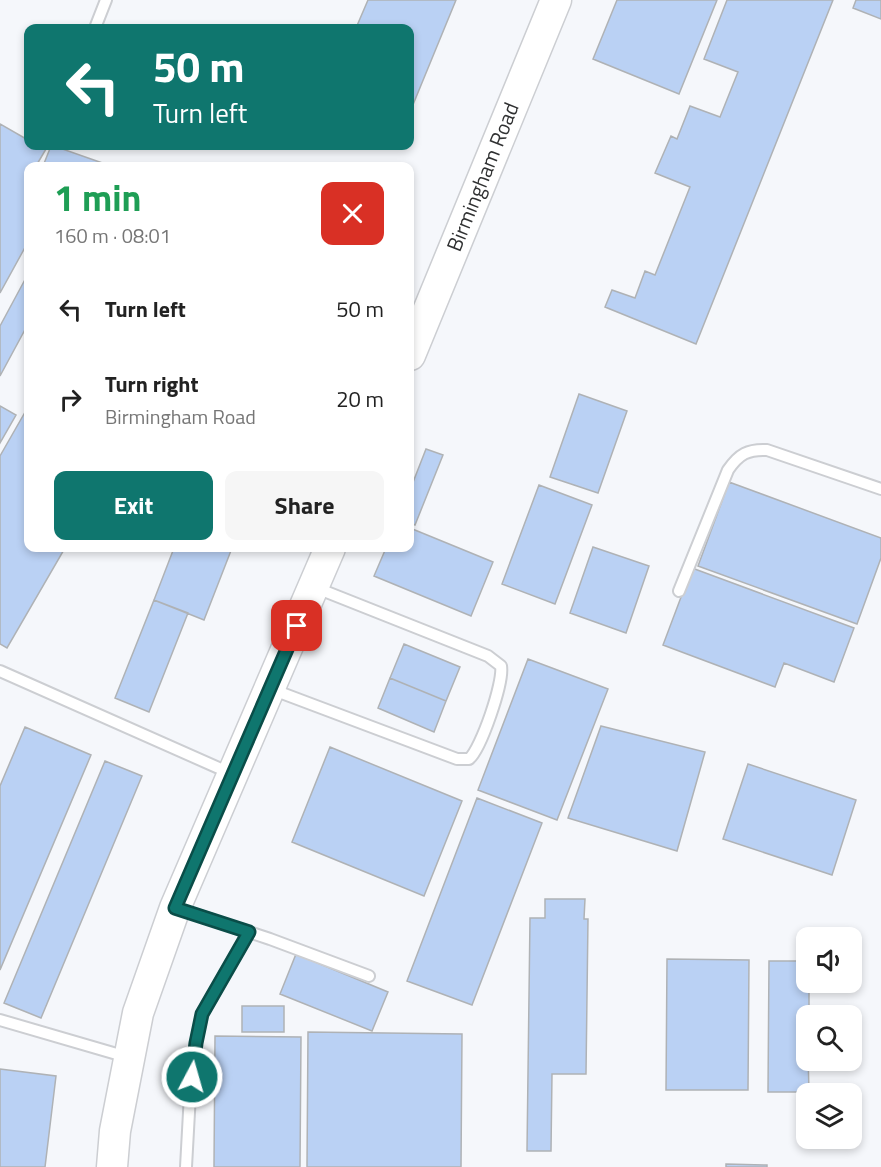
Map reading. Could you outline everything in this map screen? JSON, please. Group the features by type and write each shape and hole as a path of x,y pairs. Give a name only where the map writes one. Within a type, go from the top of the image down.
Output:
{"street":[{"name":"Birmingham Road","path":"414,345 556,0"},
{"path":"112,1167 115,1131 138,1013 175,908 328,552"}],"lane":[{"path":"97,24 106,0"},
{"path":"679,591 728,470 742,454 749,450 767,450 881,489"},
{"path":"270,688 457,759 469,759 477,749 501,682 501,666 497,661 314,587"},
{"path":"0,671 233,774"},
{"path":"175,908 249,932 369,976"},
{"path":"186,1167 195,1053 202,1014 249,932"},
{"path":"0,1020 130,1058"}],"building":[{"path":"368,0 456,0 414,102 414,24 358,24"},
{"path":"617,0 717,0 679,94 593,59"},
{"path":"727,0 833,0 696,344 605,307 612,290 635,298 645,271 655,275 690,187 655,173 671,136 677,139 690,106 720,117 738,72 704,59"},
{"path":"856,0 881,0 881,19 853,8"},
{"path":"0,124 24,138 24,150 45,150 38,162 24,162 24,249 0,293"},
{"path":"49,150 65,150 100,162 45,162"},
{"path":"24,281 24,331 0,376 0,326"},
{"path":"579,394 627,411 598,493 550,477"},
{"path":"0,406 16,415 0,443"},
{"path":"24,414 24,552 63,552 7,648 0,644 0,456"},
{"path":"426,449 443,455 415,525 414,525 414,480"},
{"path":"729,482 881,538 881,558 857,624 698,566"},
{"path":"539,485 592,505 555,604 502,584"},
{"path":"414,530 493,562 471,616 374,576 384,552 414,552"},
{"path":"593,547 649,566 626,633 570,613"},
{"path":"172,552 230,552 204,620 154,600"},
{"path":"692,568 854,628 834,682 784,663 775,687 663,645"},
{"path":"154,600 188,613 149,712 115,698"},
{"path":"404,644 460,667 446,701 390,678"},
{"path":"528,659 608,689 557,820 478,790"},
{"path":"390,678 446,701 434,732 378,708"},
{"path":"601,726 705,752 677,851 568,818"},
{"path":"25,727 91,755 0,970 0,786"},
{"path":"330,747 462,801 424,896 292,842"},
{"path":"105,761 142,776 41,1018 4,1003"},
{"path":"748,764 856,800 832,875 723,839"},
{"path":"477,798 542,823 472,1005 407,981"},
{"path":"545,899 585,899 584,919 588,919 586,1074 552,1074 551,1151 527,1151 530,918 545,918"},
{"path":"296,954 388,992 372,1031 280,994"},
{"path":"667,959 749,960 748,1090 666,1090"},
{"path":"769,961 796,961 796,993 809,993 809,1005 796,1005 796,1071 808,1071 809,1083 796,1083 796,1092 768,1092"},
{"path":"242,1006 284,1006 284,1032 242,1032"},
{"path":"308,1032 462,1034 461,1167 307,1167"},
{"path":"215,1036 301,1037 300,1167 214,1167"},
{"path":"0,1069 56,1076 45,1167 0,1167"},
{"path":"726,1164 767,1165 767,1167 726,1167"}],"route":[{"path":"192,1077 202,1014 249,932 175,908 297,626"}]}
